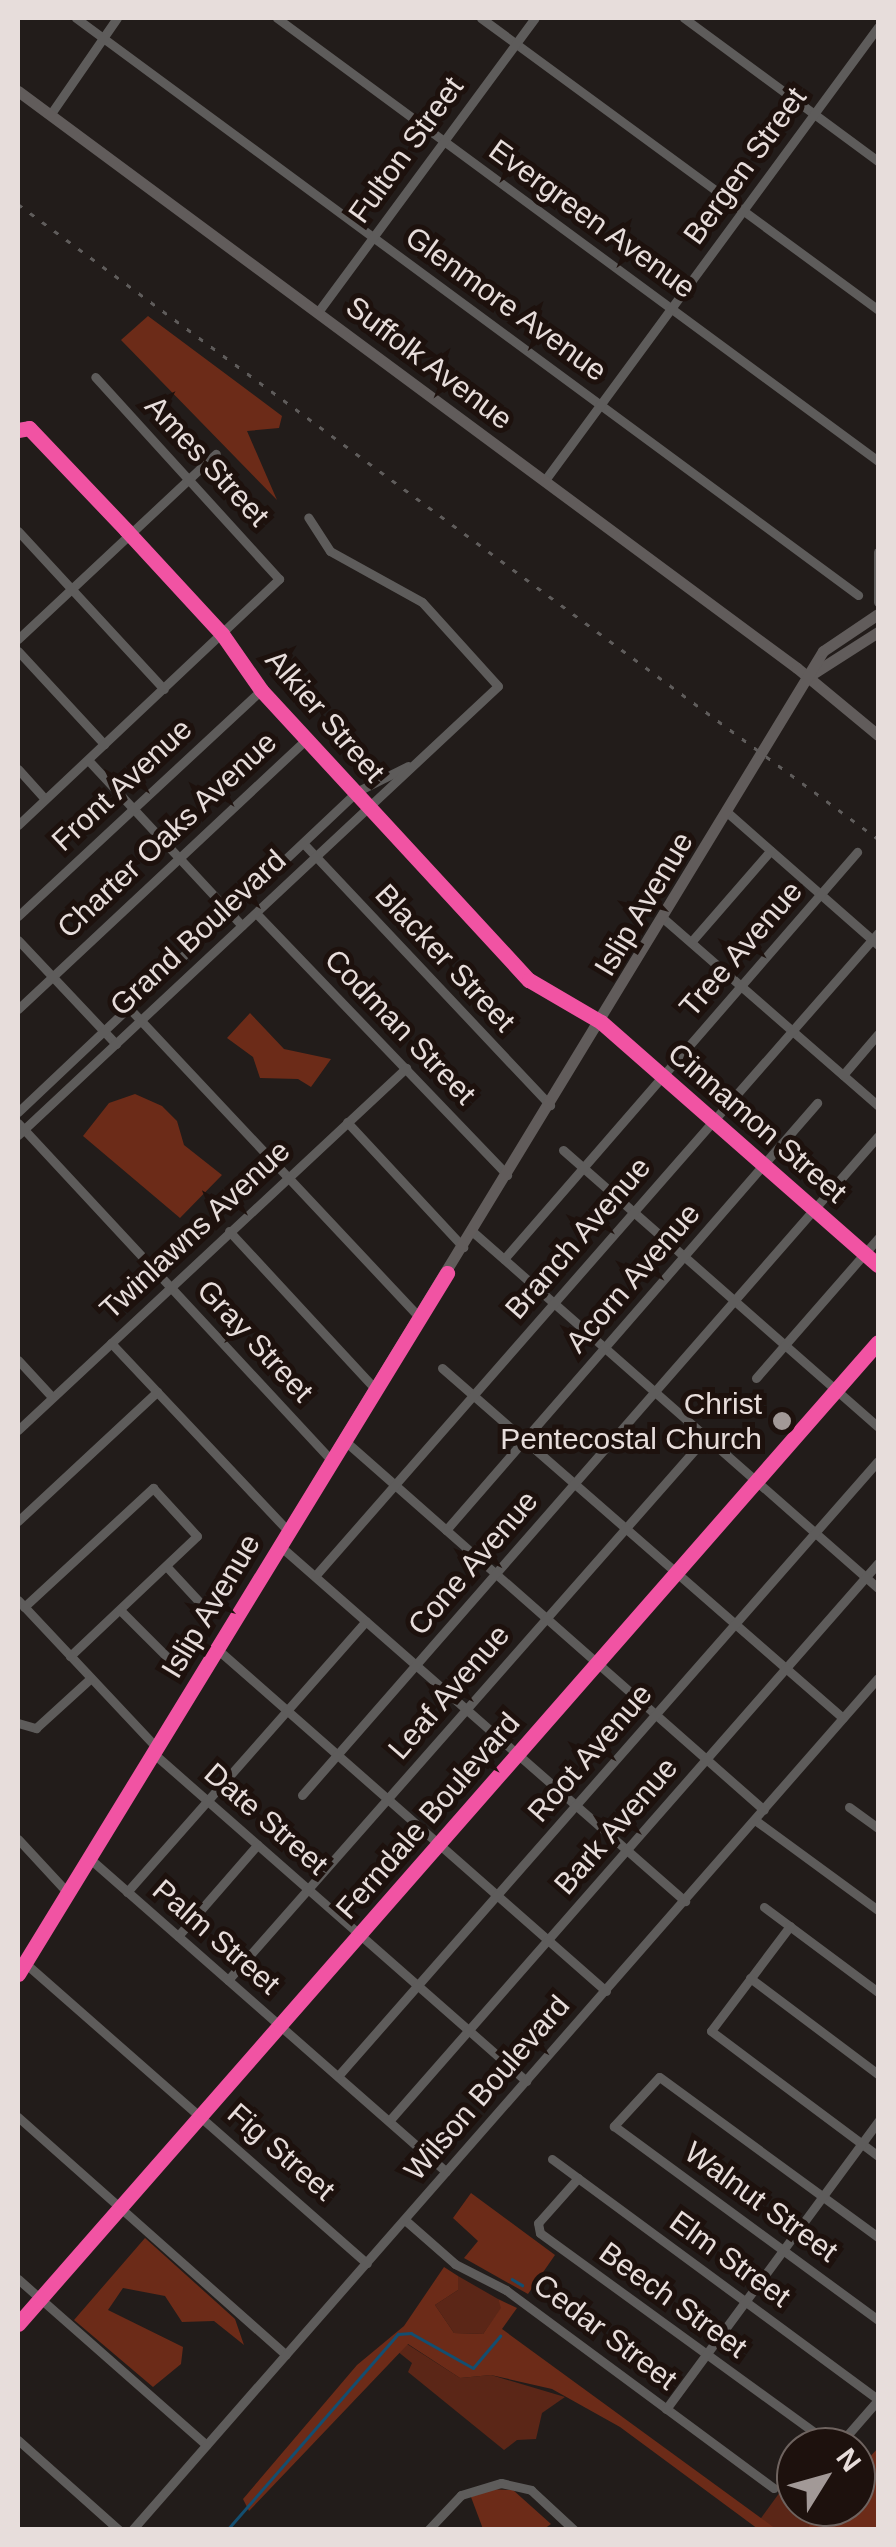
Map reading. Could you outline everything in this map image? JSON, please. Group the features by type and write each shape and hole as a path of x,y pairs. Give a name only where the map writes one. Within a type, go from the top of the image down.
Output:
{"main road":[{"name":"Suffolk Avenue","path":"18,91 808,676 878,735"},
{"name":"Islip Avenue","path":"21,1969 728,814 823,651 878,614"},
{"path":"808,676 876,632"}],"street":[{"name":"Glenmore Avenue","path":"76,18 858,595"},
{"path":"50,115 117,18"},
{"name":"Evergreen Avenue","path":"276,18 878,461"},
{"path":"482,18 878,310"},
{"name":"Fulton Street","path":"318,312 535,18"},
{"path":"684,18 878,160"},
{"name":"Bergen Street","path":"545,480 878,27"},
{"name":"Ames Street","path":"94,377 278,581 222,634"},
{"name":"Alkier Street","path":"21,428 130,534 222,634 261,690 529,980 601,1022"},
{"path":"18,639 216,454"},
{"name":"Grand Boulevard","path":"20,1129 141,1021 498,686 422,602 330,551 311,530 308,516"},
{"path":"18,532 164,689"},
{"path":"878,552 878,602"},
{"path":"18,825 222,634"},
{"path":"18,650 104,744"},
{"name":"Front Avenue","path":"18,916 261,690"},
{"name":"Charter Oaks Avenue","path":"18,1009 307,739"},
{"path":"88,760 242,926"},
{"name":"Grand Boulevard","path":"18,1112 356,793 411,766"},
{"path":"18,769 45,799"},
{"path":"728,814 876,939"},
{"name":"Blacker Street","path":"304,844 550,1106"},
{"path":"691,942 770,851"},
{"name":"Tree Avenue","path":"504,1259 857,852"},
{"name":"Codman Street","path":"256,913 507,1175"},
{"path":"664,918 878,1106"},
{"name":"Branch Avenue","path":"316,1576 876,939"},
{"path":"18,940 116,1044"},
{"path":"129,1008 420,1318"},
{"name":"Cinnamon Street","path":"601,1022 878,1265"},
{"path":"843,1075 878,1034"},
{"name":"Twinlawns Avenue","path":"18,1430 406,1068"},
{"name":"Acorn Avenue","path":"446,1530 817,1104"},
{"path":"347,1122 463,1246"},
{"name":"Gray Street","path":"20,1129 332,1461"},
{"name":"Cone Avenue","path":"302,1795 878,1136"},
{"path":"562,1150 878,1426"},
{"path":"229,1232 376,1390"},
{"path":"473,1232 878,1588"},
{"path":"756,1378 878,1238"},
{"name":"Ferndale Boulevard","path":"18,2324 878,1342"},
{"path":"111,1343 289,1532"},
{"path":"18,1360 52,1397"},
{"path":"442,1368 844,1718"},
{"path":"18,1521 157,1392"},
{"name":"Leaf Avenue","path":"228,1980 706,1436"},
{"path":"344,1441 764,1810"},
{"name":"Root Avenue","path":"338,2076 878,1461"},
{"path":"21,1603 153,1488 197,1536 70,1656"},
{"path":"280,1546 684,1901"},
{"name":"Bark Avenue","path":"389,2121 878,1563"},
{"path":"166,1566 204,1606"},
{"name":"Date Street","path":"21,1603 155,1751 526,2081"},
{"path":"120,1610 166,1657"},
{"path":"127,1892 366,1620"},
{"path":"217,1649 606,1991"},
{"path":"18,1723 36,1728 91,1678"},
{"name":"Wilson Boulevard","path":"132,2530 878,1678"},
{"path":"849,1807 878,1828"},
{"path":"755,1820 878,1910"},
{"path":"18,1839 67,1892"},
{"path":"178,1936 258,1846"},
{"name":"Palm Street","path":"89,1858 446,2172"},
{"path":"764,1907 878,1992"},
{"path":"790,1926 711,2031 878,2156"},
{"name":"Fig Street","path":"21,1969 200,2117 367,2264"},
{"path":"750,1978 878,2074"},
{"name":"Walnut Street","path":"823,2196 658,2076 614,2126 878,2320"},
{"path":"18,2117 286,2355"},
{"path":"666,2409 878,2122"},
{"name":"Elm Street","path":"552,2159 878,2400"},
{"name":"Beech Street","path":"578,2178 538,2223 540,2233 808,2427"},
{"path":"823,2196 878,2237"},
{"name":"Cedar Street","path":"404,2220 455,2264 506,2290 774,2488"},
{"path":"18,2279 206,2445"},
{"name":"Beech Street","path":"854,2427 878,2400"},
{"path":"18,2440 120,2530"},
{"path":"428,2530 461,2496 486,2484 531,2490 574,2530"}],"shaded area":[{"path":"148,316 282,416 279,428 247,431 277,500 121,340"},
{"path":"250,1013 284,1049 331,1059 311,1087 298,1079 260,1078 253,1057 227,1038"},
{"path":"135,1094 162,1106 177,1121 184,1145 222,1175 180,1218 83,1136 109,1103"},
{"path":"471,2193 555,2255 528,2294 464,2258 478,2241 453,2218"},
{"path":"145,2238 235,2319 244,2345 214,2321 182,2322 165,2296 123,2288 108,2310 183,2347 181,2364 153,2387 74,2320"},
{"path":"444,2267 458,2276 458,2290 435,2305 454,2333 483,2334 501,2308 498,2299 517,2308 502,2329 776,2529 758,2529 620,2427 552,2389 491,2375 460,2378 408,2344 249,2511 243,2499 357,2365 404,2326"},
{"path":"458,2276 498,2299 502,2308 483,2334 454,2333 435,2305 458,2290"},
{"path":"407,2344 460,2378 491,2375 565,2397 542,2413 536,2439 517,2440 504,2450 408,2372 412,2363 397,2351"},
{"path":"876,2450 878,2529 806,2529 876,2527"},
{"path":"488,2489 513,2490 551,2524 544,2529 483,2529 471,2497"},
{"path":"776,2498 776,2527 808,2527 806,2529 767,2527 759,2521"}],"waterway":[{"path":"512,2279 522,2285"},
{"path":"227,2530 398,2334 411,2333 473,2368 500,2336"}],"railway":[{"path":"18,204 878,839"}],"cycle path":[{"path":"18,430 29,428 126,530 222,634 261,690 529,980 601,1022 878,1265"},
{"path":"18,1974 447,1273"},
{"path":"18,2324 878,1342"}],"place":[{"name":"Christ Pentecostal Church","path":"782,1421"}]}
